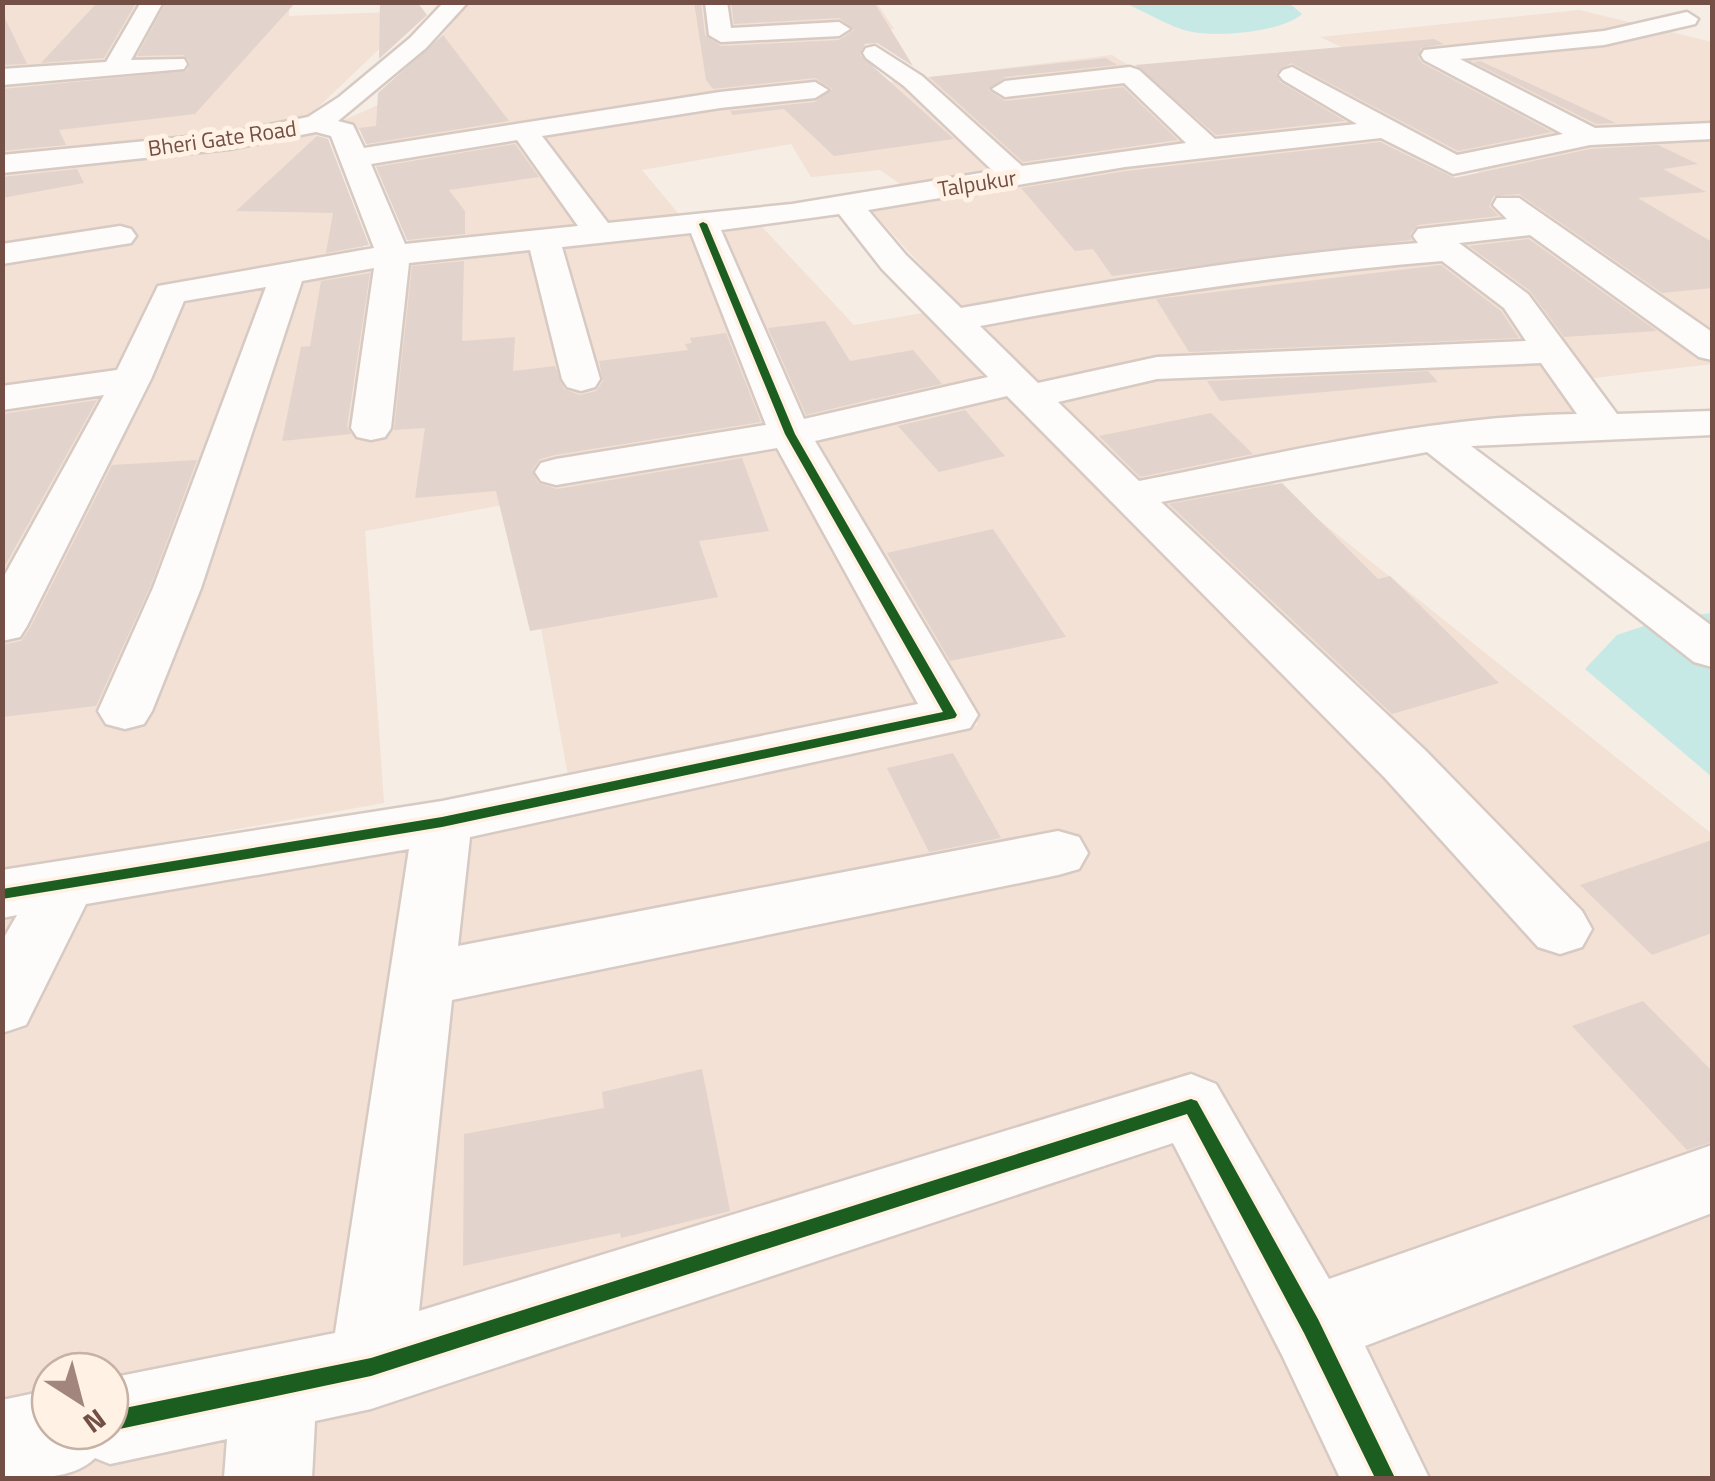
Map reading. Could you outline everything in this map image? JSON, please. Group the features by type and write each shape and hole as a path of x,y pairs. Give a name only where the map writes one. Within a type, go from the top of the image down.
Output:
{"street":[{"path":"114,67 152,2"},
{"name":"Bheri Gate Road","path":"2,164 229,140 316,124 348,103 404,55 457,2"},
{"path":"722,3 721,36 838,29"},
{"path":"1590,137 1433,55 1604,38 1687,19"},
{"path":"876,53 913,81 1015,176"},
{"path":"2,77 175,64"},
{"path":"1005,89 1130,74 1209,149"},
{"path":"1292,75 1452,165 1712,349"},
{"path":"354,158 720,100 815,90"},
{"path":"316,124 343,131 392,255 371,428"},
{"name":"Talpukur","path":"132,378 170,293 392,255 703,224 1015,176 1385,129"},
{"path":"524,131 601,235"},
{"path":"1452,165 1590,137 1712,131"},
{"path":"1645,134 1696,158"},
{"path":"848,204 894,262 1127,496 1406,764 1560,930"},
{"path":"2,894 442,822 950,715 790,434 703,224"},
{"path":"1536,225 1430,236 1516,301 1605,426"},
{"path":"2,254 120,236"},
{"path":"544,241 581,379"},
{"path":"952,321 1104,292 1305,262 1449,251"},
{"path":"125,712 177,588 288,273"},
{"path":"556,472 1158,368 1549,351"},
{"path":"2,398 132,378"},
{"path":"2,626 132,378"},
{"path":"1127,496 1434,438 1574,424 1661,428 1712,423"},
{"path":"1434,438 1712,651"},
{"path":"371,1367 442,822"},
{"path":"421,980 1058,853"},
{"path":"2,1006 65,884"},
{"path":"130,1417 371,1367 1192,1106 1311,1326 1385,1478"},
{"path":"1311,1326 1712,1179"},
{"path":"268,1478 274,1387"},
{"path":"2,1444 30,1438"}],"shaded area":[{"path":"289,3 289,16 419,11 308,117 223,134 3,159 3,4"},
{"path":"469,3 877,3 894,29 853,32 883,83 1112,55 1133,68 1350,51 1320,37 1579,10 1712,42 1712,123 1598,130 1459,159 1390,122 907,189 880,170 811,177 791,144 642,170 682,218 411,247 361,131 342,121 389,100"},
{"path":"299,132 324,137 370,266 762,227 854,325 934,311 994,381 767,433 925,703 569,781 518,502 365,531 384,803 3,871 3,169"},
{"path":"1386,135 1443,169 1712,359 1712,364 1586,379 1594,415 1319,441 1250,465 1712,834 1712,1478 3,1478 3,906 978,725 818,441 1035,390 868,207 1127,166"},
{"path":"1712,137 1712,338 1475,170 1598,144"}],"water":[{"path":"1125,3 1289,3 1302,14 1266,29 1204,33 1175,27"},
{"path":"1712,613 1712,777 1585,669 1617,635 1665,619"}],"building":[{"path":"166,2 296,2 195,114 59,130 66,145 2,151 2,89 187,71 190,62 184,55 137,56"},
{"path":"380,2 417,2 427,15 379,59"},
{"path":"694,2 701,2 705,35 721,46 839,40 854,30 839,18 734,24 731,2 874,2 913,66 877,43 865,44 860,55 954,139 834,156 784,109 733,115 730,111 815,102 832,89 815,78 713,89 706,80"},
{"path":"136,3 104,58 41,63 96,4"},
{"path":"2,12 27,64 2,65"},
{"path":"443,35 509,121 366,144 359,128 376,126 378,93"},
{"path":"1434,39 1444,44 1421,48 1418,57 1422,63 1552,132 1458,151 1291,63 1276,73 1280,82 1345,121 1216,135 1135,65"},
{"path":"1106,58 1117,65 1005,77 988,90 1005,101 1123,87 1178,140 1023,162 929,77"},
{"path":"1480,61 1616,123 1596,124 1473,62"},
{"path":"317,136 328,139 369,245 326,253 333,213 236,211"},
{"path":"1380,142 1454,178 1590,149 1658,145 1698,164 1663,169 1706,192 1638,198 1712,242 1712,288 1662,293 1519,194 1494,196 1489,206 1499,216 1418,225 1410,234 1411,240 1112,276 1093,249 1075,251 1021,188 1126,171"},
{"path":"515,144 539,177 449,190 465,211 465,234 407,240 376,167"},
{"path":"77,169 84,183 2,198 2,177"},
{"path":"1529,239 1657,331 1564,337 1530,291 1469,246"},
{"path":"464,261 462,341 515,337 513,371 555,366 564,389 580,395 596,391 603,381 599,361 688,350 685,344 692,343 690,338 726,333 761,422 555,455 540,459 532,470 538,483 557,489 742,458 769,531 699,541 718,597 530,631 496,491 415,498 425,428 394,430 412,266"},
{"path":"1441,265 1501,311 1519,338 1189,352 1156,299"},
{"path":"370,273 347,427 351,434 282,441 301,347 310,346 321,281"},
{"path":"825,321 850,361 913,350 942,384 874,399 871,396 873,399 806,415 768,328"},
{"path":"1428,371 1438,382 1220,401 1207,381"},
{"path":"97,400 2,571 2,414"},
{"path":"965,410 1005,456 939,472 898,426"},
{"path":"1211,413 1253,454 1140,477 1099,436"},
{"path":"197,460 150,587 96,706 2,717 2,645 21,641 30,628 112,465"},
{"path":"1282,483 1378,579 1390,576 1499,683 1392,714 1169,504"},
{"path":"993,529 1066,637 950,661 887,553"},
{"path":"953,753 1001,838 929,852 887,768"},
{"path":"1712,840 1712,933 1652,955 1580,885"},
{"path":"1643,1001 1712,1071 1712,1142 1687,1150 1572,1026"},
{"path":"702,1069 730,1211 621,1238 620,1233 463,1266 464,1134 604,1108 602,1092"}],"cycle path":[{"path":"2,894 442,822 951,715 790,434 703,224"},
{"path":"130,1417 371,1367 1191,1106 1311,1326 1385,1478"}]}
